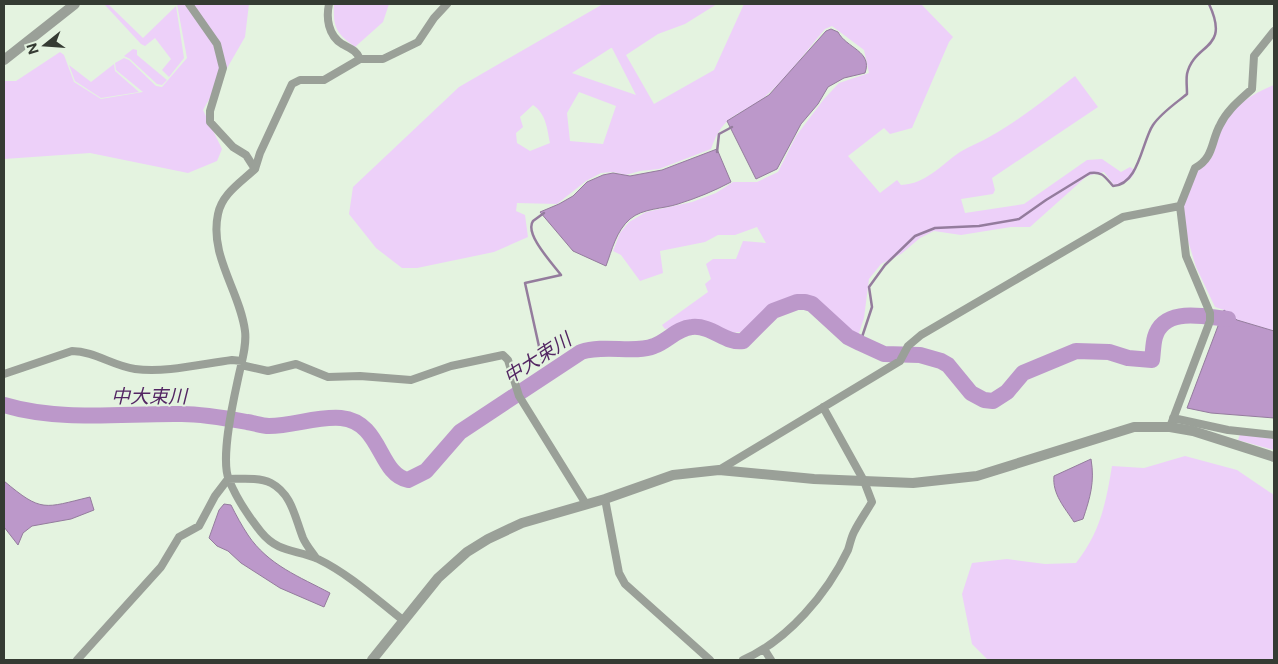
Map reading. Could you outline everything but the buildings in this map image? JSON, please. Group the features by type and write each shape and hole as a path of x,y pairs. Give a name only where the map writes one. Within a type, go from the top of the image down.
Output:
{"street":[{"path":"4,60 75,4"},
{"path":"189,4 217,44 223,68 210,111 210,122 232,147 246,155 255,169"},
{"path":"328,4 326,17 331,31 340,43 356,51 360,59"},
{"path":"404,621 348,577 316,558 290,552 262,533 228,479 227,442 229,422 246,334 242,309 218,252 218,215 224,197 255,169 292,84 300,80 324,80 360,59 382,58 418,42 434,18 447,4"},
{"path":"1172,423 1210,317 1186,256 1180,206 1196,168 1204,164 1210,155 1220,124 1231,108 1252,89 1254,56 1274,31"},
{"path":"719,470 900,361 905,351 921,335 1122,216 1180,206"},
{"path":"4,374 72,352 82,351 133,369 154,370 232,360 268,370 296,364 328,377 360,376 411,380 451,366 503,355 508,360 518,393 586,504"},
{"path":"743,660 764,650 790,630 801,618 848,550 853,533 872,502 864,481 823,407"},
{"path":"1172,423 1274,457"},
{"path":"372,660 438,578 452,564 481,543 522,523 605,500 673,475 719,470 814,479 913,483 976,476 1134,427 1172,423 1274,434"},
{"path":"77,660 161,567 179,537 199,526 215,496 228,479 250,478 270,482 285,494 292,507 304,540 316,558"},
{"path":"605,500 619,572 625,584 710,660"},
{"path":"764,650 771,660"}],"shaded area":[{"path":"104,4 108,4 143,38 176,6 184,58 169,77 162,70 171,59 155,38 145,46 141,44"},
{"path":"177,4 249,4 245,37 203,110 222,149 217,161 188,173 90,153 4,159 4,81 16,81 60,52 64,55 74,82 101,99 143,92 116,70 115,63 124,58 129,60 156,86 162,87 187,58"},
{"path":"334,4 389,4 383,22 355,47 337,29 334,19"},
{"path":"603,4 717,4 685,24 658,34 626,55 654,104 714,70 744,4 921,4 953,37 949,42 912,128 890,134 884,128 848,156 880,193 897,180 901,185 926,178 960,152 987,138 1034,108 1075,76 1098,107 992,178 995,190 993,194 961,199 965,213 1024,204 1087,160 1102,159 1121,172 1130,167 1135,170 1130,179 1114,185 1104,172 1087,176 1030,227 1011,227 961,235 934,231 920,238 901,254 881,264 869,279 864,318 857,339 838,320 818,305 807,300 796,299 784,302 770,309 753,326 745,331 732,332 696,325 665,329 662,325 708,292 705,284 711,279 706,264 713,259 736,259 743,241 766,243 757,227 735,235 718,235 705,242 660,251 663,273 640,281 621,255 613,251 620,233 629,222 646,212 692,202 716,193 733,182 757,182 778,172 796,136 824,99 839,83 869,73 864,50 832,26 825,29 777,86 760,101 736,115 722,127 711,149 659,169 626,175 613,172 601,173 586,181 557,204 517,203 516,211 525,215 528,237 494,252 417,268 402,268 376,248 349,214 353,187 459,87","holes":["612,48 636,95 572,73","579,92 616,106 603,144 570,141 567,113","533,105 541,113 550,143 530,151 517,143 516,133 523,127 520,117"]},
{"path":"831,29 838,32 862,55 866,66 865,73 844,78 828,87 818,104 801,124 777,169 756,179 727,121 769,95 826,31"},
{"path":"133,49 137,50 137,55 167,80 162,85 157,84 130,59 124,56"},
{"path":"114,64 115,71 139,92 101,98 75,81 69,65 91,82"},
{"path":"1274,85 1274,331 1237,320 1224,310 1215,307 1196,267 1186,234 1183,207 1198,169 1210,160 1223,125 1233,111 1245,100"},
{"path":"717,149 731,182 685,202 635,215 621,229 606,266 573,251 540,212 573,196 587,182 603,175 613,173 630,176 662,170"},
{"path":"1224,310 1237,320 1274,331 1274,418 1211,413 1187,408"},
{"path":"1240,434 1274,437 1274,450 1238,440"},
{"path":"1185,456 1237,470 1274,495 1274,660 988,660 972,644 962,594 972,563 1007,559 1045,564 1076,563 1091,540 1101,517 1112,466 1144,468"},
{"path":"1091,459 1092,483 1088,504 1083,519 1074,522 1057,495 1054,476"},
{"path":"4,481 27,499 44,505 62,504 90,497 94,510 71,519 32,526 23,533 18,545 4,527"},
{"path":"224,504 231,505 248,535 265,554 296,576 330,593 324,607 280,588 241,563 209,538 219,510"}],"waterway":[{"path":"860,343 872,307 869,287 885,265 915,236 935,228 979,226 1019,219 1090,173 1100,174 1113,186 1122,184 1129,178 1139,161 1153,125 1164,112 1187,94 1187,74 1191,64 1196,56 1214,38 1216,30 1215,19 1209,4"},
{"path":"717,152 719,134 732,127"},
{"path":"542,360 525,283 561,275 541,249 532,233 533,221 544,213"},
{"name":"中大束川","path":"4,405 26,410 70,415 198,415 250,422 264,426 323,418 341,418 354,422 365,429 391,468 398,476 408,480 426,471 460,432 581,352 600,349 646,348 659,344 682,330 692,327 706,329 731,340 743,341 773,311 797,302 812,304 848,337 884,354 920,355 941,361 948,365 971,393 984,400 993,401 1007,392 1023,373 1076,351 1109,352 1128,358 1152,360 1155,337 1160,327 1167,321 1176,317 1186,316 1228,319"}]}
